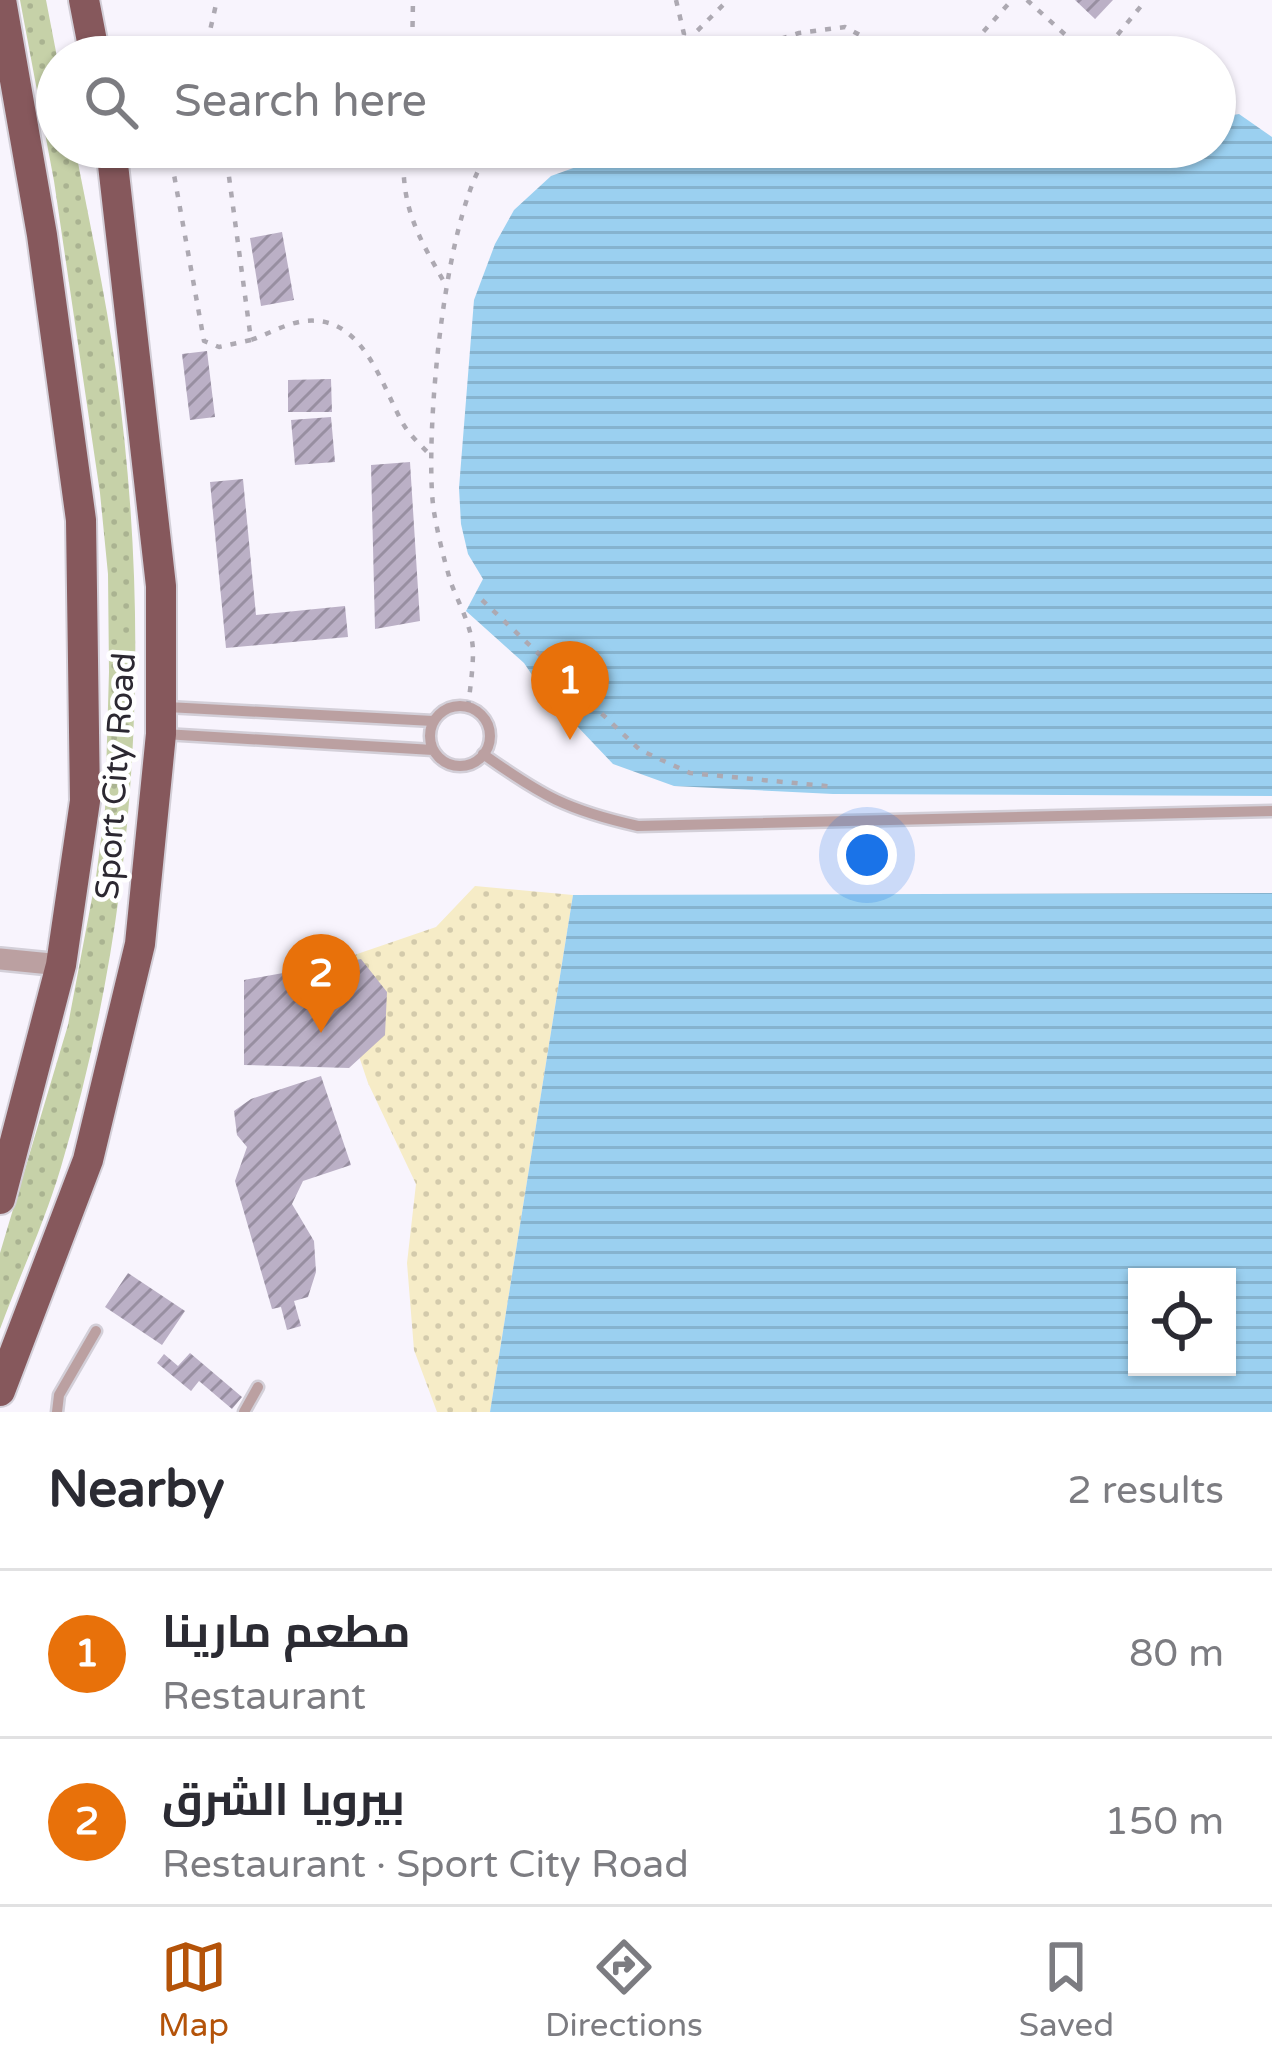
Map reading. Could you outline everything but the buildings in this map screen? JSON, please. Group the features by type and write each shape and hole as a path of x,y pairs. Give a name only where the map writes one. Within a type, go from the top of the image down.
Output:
{"main road":[{"name":"Sport City Road","path":"0,1199 6,1152 61,964 85,801 81,520 42,235 2,0"},
{"path":"84,0 90,36"},
{"name":"Sport City Road","path":"0,1391 88,1160 140,944 162,720 161,586 113,168"}],"street":[{"path":"0,959 61,964"}],"lane":[{"path":"448,708 477,711 488,726 488,746 476,761 448,764 433,751 434,721 448,708"},
{"path":"162,720 434,721"},
{"path":"162,720 433,751"},
{"path":"483,754 536,791 578,812 638,826 1272,811"},
{"path":"57,1412 58,1395 96,1331"},
{"path":"244,1412 258,1387"}],"path":[{"path":"209,36 217,0"},
{"path":"412,36 413,0"},
{"path":"676,0 684,36"},
{"path":"693,36 728,0"},
{"path":"979,36 1012,0"},
{"path":"1027,0 1067,36"},
{"path":"1116,36 1146,0"},
{"path":"790,36 844,27 861,36"},
{"path":"174,168 204,341 219,347 300,321 340,327 357,340 404,427 432,457"},
{"path":"228,168 251,340"},
{"path":"403,168 407,208 416,233 448,286"},
{"path":"468,707 474,648 433,508 432,457 437,362 448,286 480,168"},
{"path":"482,600 640,750 690,773 836,787"}],"green space":[{"path":"20,0 46,0 53,36 36,36 36,85"},
{"path":"52,168 79,168 116,371 134,571 131,772 122,872 87,1070 61,1167 0,1329 0,1253 68,1025 105,809 108,574"}],"sand":[{"path":"475,886 573,895 490,1412 437,1412 414,1350 407,1263 416,1184 368,1083 328,964 436,927"}],"water":[{"path":"1236,114 1272,137 1272,796 833,794 674,786 613,764 576,725 569,730 524,663 466,611 483,579 468,554 459,488 474,300 514,210 551,176 573,168 1236,168"},
{"path":"1272,893 1272,1412 490,1412 573,895"}],"place":[{"name":"مطعم مارينا","path":"570,740"},
{"name":"بيرويا الشرق","path":"321,1033"}]}
